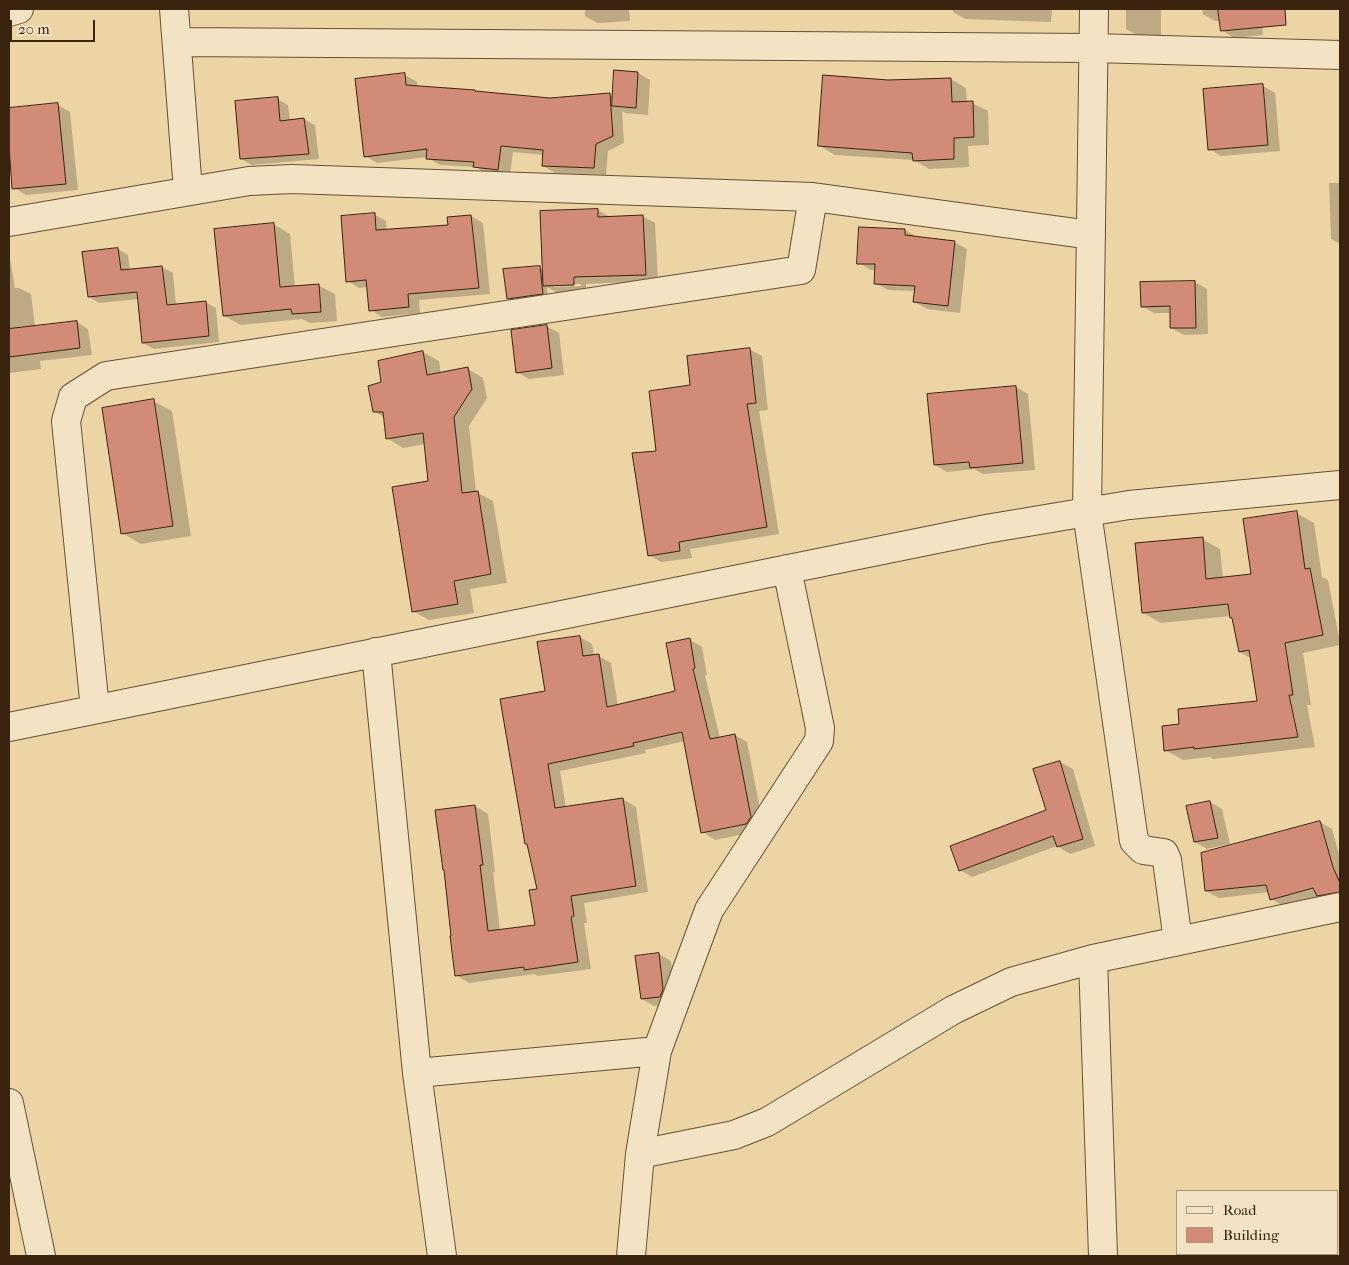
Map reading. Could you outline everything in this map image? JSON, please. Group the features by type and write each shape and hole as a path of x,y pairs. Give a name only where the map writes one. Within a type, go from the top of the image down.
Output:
{"street":[{"path":"9,12 19,9"},
{"path":"174,9 188,191"},
{"path":"1094,9 1087,512 1134,841 1143,850 1164,853 1178,941"},
{"path":"177,42 1094,48 1340,55"},
{"path":"9,222 249,181 292,179 813,197 1091,234"},
{"path":"95,709 66,421 73,397 106,376 801,270 813,197"},
{"path":"9,727 986,529 1129,505 1340,485"},
{"path":"631,1256 640,1154 657,1051 709,910 819,741 820,728 788,569"},
{"path":"376,652 417,1073 442,1256"},
{"path":"640,1154 734,1135 767,1122 953,1010 1011,982 1093,958 1340,907"},
{"path":"1093,958 1103,1256"},
{"path":"417,1073 657,1051"},
{"path":"9,1103 41,1256"}],"building":[{"path":"1218,9 1285,9 1286,25 1221,31"},
{"path":"614,70 638,72 636,108 612,106"},
{"path":"405,73 406,85 550,98 610,93 613,136 596,144 594,168 542,166 543,150 501,146 498,170 473,167 474,162 426,159 427,149 364,157 355,79"},
{"path":"823,75 888,80 951,78 952,102 973,101 974,137 954,138 954,159 913,161 912,153 818,146"},
{"path":"1263,84 1268,145 1208,150 1203,89"},
{"path":"278,97 280,121 304,118 309,154 240,159 235,101"},
{"path":"58,103 66,184 12,189 9,108"},
{"path":"598,209 598,217 643,215 646,275 574,277 574,285 543,286 540,211"},
{"path":"375,213 376,230 448,225 447,217 471,215 479,288 408,294 409,307 369,311 366,280 346,282 341,216"},
{"path":"274,223 280,287 319,284 321,312 292,314 291,309 223,316 214,229"},
{"path":"859,227 905,229 905,235 955,241 948,306 913,302 915,286 874,284 875,264 857,264"},
{"path":"118,248 121,270 162,266 167,305 206,301 209,336 142,343 137,292 88,297 82,252"},
{"path":"540,266 543,294 507,299 503,269"},
{"path":"1195,281 1196,328 1170,328 1170,306 1141,307 1140,282"},
{"path":"77,321 80,348 9,357 9,329"},
{"path":"547,325 552,368 516,373 511,330"},
{"path":"750,348 756,403 747,404 767,527 679,542 680,551 648,556 632,453 656,451 649,391 690,385 687,356"},
{"path":"423,351 427,375 468,367 472,389 454,417 462,493 478,491 491,574 454,581 458,604 412,612 392,487 428,481 423,433 386,439 383,412 373,412 368,386 381,382 378,361"},
{"path":"1016,386 1023,463 970,468 969,462 934,465 927,394"},
{"path":"154,399 173,526 121,534 102,408"},
{"path":"1297,511 1305,569 1310,568 1323,635 1285,643 1293,695 1289,695 1298,737 1164,751 1162,726 1179,724 1178,709 1257,701 1249,650 1239,652 1228,604 1142,613 1135,543 1203,537 1206,579 1251,574 1243,519"},
{"path":"580,636 583,656 599,654 607,707 675,691 666,643 690,638 695,668 693,669 710,739 735,734 751,817 746,824 701,833 682,732 633,743 634,746 548,764 555,808 623,798 636,886 571,896 574,916 571,917 578,962 524,970 524,967 455,976 444,870 435,810 475,805 483,865 480,865 488,931 535,925 529,890 537,889 527,844 525,844 500,699 545,691 537,642"},
{"path":"1060,761 1083,839 1057,847 1053,836 959,871 950,846 1046,810 1033,769"},
{"path":"1210,801 1218,838 1194,842 1186,806"},
{"path":"1320,821 1333,867 1340,883 1340,892 1317,896 1313,888 1270,900 1266,885 1205,891 1201,853"},
{"path":"659,953 663,989 660,997 641,999 635,956"}]}
